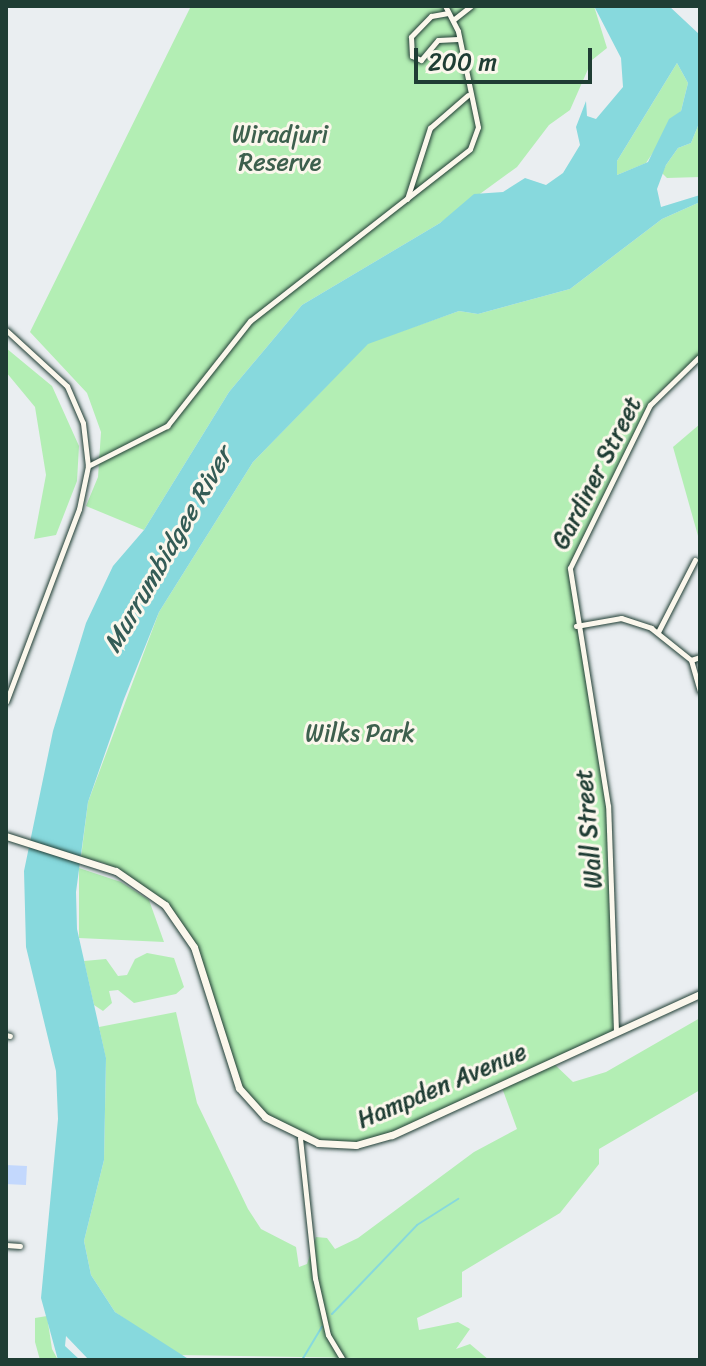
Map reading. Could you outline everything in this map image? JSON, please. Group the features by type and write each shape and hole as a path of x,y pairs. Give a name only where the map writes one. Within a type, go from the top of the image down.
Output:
{"main road":[{"name":"Hampden Avenue","path":"8,837 116,871 175,916 207,982 239,1088 265,1117 300,1138 356,1145 500,1085 700,994"}],"street":[{"path":"453,20 471,6"},
{"path":"88,466 167,426 250,321 474,144 478,127 468,94 458,39 453,20 446,9 431,16 411,37 412,56 421,60 438,40 458,39"},
{"path":"407,199 430,128 468,94"},
{"path":"6,330 41,356 67,386 83,423 88,466 79,509 8,688 6,702"},
{"name":"Gardiner Street","path":"576,626 569,577 576,551 650,405 700,356"},
{"path":"658,632 695,560"},
{"path":"576,626 621,618 658,632 691,660 700,691"},
{"name":"Wall Street","path":"576,626 608,806 616,1031"},
{"path":"691,660 700,657"},
{"path":"300,1138 315,1278 328,1335 343,1360"},
{"path":"6,1245 20,1246"}],"green space":[{"name":"Wiradjuri Reserve","path":"191,6 594,6 607,48 592,60 570,110 549,125 517,167 440,223 302,305 229,392 144,530 86,506 98,477 101,432 87,393 30,332"},
{"path":"677,63 688,83 681,111 646,163 617,175 617,161"},
{"path":"700,121 700,177 667,178 662,173 666,165 678,148 691,143"},
{"name":"Wilks Park","path":"700,202 700,356 656,395 576,551 569,577 606,787 616,1031 551,1061 573,1082 606,1072 700,1018 700,1090 599,1149 599,1164 560,1213 462,1272 462,1297 417,1318 419,1330 458,1322 470,1329 456,1349 470,1344 489,1360 176,1355 115,1312 91,1275 84,1241 104,1160 106,1059 99,1027 176,1012 197,1103 248,1209 261,1229 296,1247 299,1267 307,1264 316,1237 327,1238 335,1249 358,1238 474,1152 517,1129 501,1085 392,1135 336,1146 281,1129 239,1088 207,982 175,916 104,863 81,857 88,802 159,612 253,462 368,343 459,311 478,314 570,289 662,219"},
{"path":"6,348 52,386 79,446 77,481 56,535 34,539 46,475 35,407 6,372"},
{"path":"700,424 700,543 673,447"},
{"path":"79,868 121,882 149,900 164,942 79,938"},
{"path":"147,953 174,958 184,987 176,994 134,1003 118,990 109,991 112,1003 103,1011 94,1005 84,961 106,959 118,976 127,975 135,959"},
{"path":"47,1316 52,1349 58,1360 40,1360 35,1342 35,1318"}],"water":[{"name":"Murrumbidgee River","path":"594,6 669,6 700,35 700,121 691,143 678,148 666,165 657,189 661,207 700,195 700,202 662,219 570,289 478,314 459,311 368,344 253,462 159,612 88,802 76,892 77,929 106,1058 104,1160 84,1241 91,1275 115,1312 190,1360 89,1360 66,1336 65,1346 80,1360 58,1360 41,1298 58,1119 56,1071 26,947 24,871 53,731 86,623 113,566 144,530 229,392 302,305 440,223 474,194 503,192 525,178 546,185 563,173 580,145 576,127 586,101 587,116 596,119 623,87 621,58","holes":["677,63 688,83 681,111 669,119 648,162 617,175 617,161"]}],"building":[{"path":"6,1165 27,1166 26,1185 6,1184"}],"waterway":[{"path":"332,1314 417,1225 458,1199"},
{"path":"302,1360 322,1327"}]}
